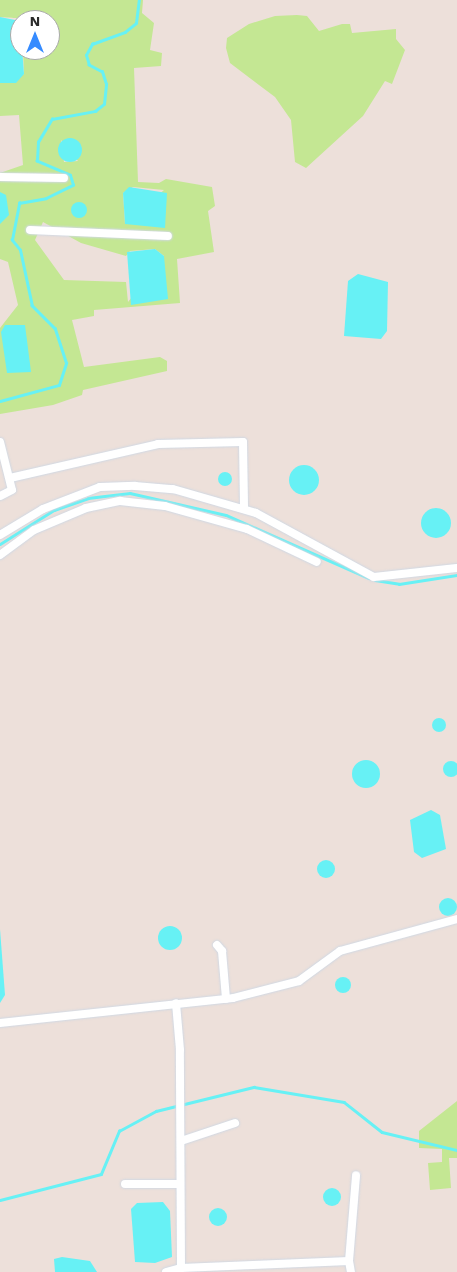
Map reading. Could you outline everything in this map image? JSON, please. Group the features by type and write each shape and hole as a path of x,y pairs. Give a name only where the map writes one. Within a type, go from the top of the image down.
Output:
{"street":[{"path":"0,177 64,178"},
{"path":"30,230 168,236"},
{"path":"0,442 10,478 10,492 0,496"},
{"path":"10,478 158,444 243,442 244,509"},
{"path":"0,535 43,509 100,487 173,489 244,509 295,531 374,577 457,568"},
{"path":"0,554 34,530 86,508 120,501 166,506 247,530 317,562"},
{"path":"0,1023 226,999 300,981 330,957 360,944 457,919"},
{"path":"217,945 222,951 226,999"},
{"path":"176,1003 180,1141 180,1268"},
{"path":"180,1141 235,1123"},
{"path":"351,1272 349,1261 356,1175"},
{"path":"125,1184 180,1184"},
{"path":"166,1272 180,1268 349,1261"}],"green space":[{"path":"0,0 143,0 142,13 154,23 150,50 162,53 161,66 134,68 138,182 159,183 166,179 212,187 215,206 208,211 214,252 177,259 180,303 94,310 94,316 72,320 84,367 160,357 167,361 167,371 83,390 82,395 53,405 0,414 0,328 18,305 8,262 0,259 0,173 23,165 19,115 0,116 0,83 24,74 23,60 60,60 60,10 10,10 10,18 0,17","holes":["61,140 78,161 64,162","133,187 164,190 125,224 123,193","43,222 81,243 126,256 130,251 155,249 164,256 128,302 126,282 64,280 35,240"]},
{"path":"275,16 307,16 319,31 342,24 350,24 352,33 396,29 396,39 405,50 392,84 385,81 363,116 306,168 295,162 291,120 275,97 230,63 226,48 227,38 249,24"},
{"path":"457,1101 457,1158 449,1158 451,1188 430,1190 428,1163 442,1162 442,1149 419,1148 419,1131"}],"water":[{"path":"0,17 10,19 10,60 23,60 24,74 16,83 0,83"},
{"path":"70,138 75,139 81,145 81,155 75,161 70,162 65,161 59,155 58,150 59,145 65,139"},
{"path":"129,187 167,193 165,228 125,224 123,193"},
{"path":"0,192 6,195 9,215 0,224"},
{"path":"76,202 82,202 87,207 85,216 76,218 71,213 71,207"},
{"path":"155,249 164,256 168,299 131,305 127,252"},
{"path":"358,274 388,282 387,331 381,339 344,336 348,281"},
{"path":"5,325 25,325 31,372 7,373 1,332"},
{"path":"304,465 315,469 319,480 315,491 304,495 293,491 289,480 293,469"},
{"path":"222,472 228,472 232,479 228,486 222,486 218,482 218,476"},
{"path":"436,508 447,512 451,523 447,534 436,538 425,534 421,523 425,512"},
{"path":"436,718 442,718 446,725 442,732 436,732 432,728 432,722"},
{"path":"366,760 376,764 380,774 376,784 366,788 356,784 352,774 356,764"},
{"path":"451,761 457,763 459,769 457,775 451,777 445,775 443,769 445,763"},
{"path":"431,810 440,815 446,849 422,858 414,852 410,820"},
{"path":"322,860 330,860 335,865 333,876 322,878 317,873 317,865"},
{"path":"448,898 454,901 457,907 454,913 448,916 442,913 439,907 442,901"},
{"path":"170,926 178,930 182,938 178,946 170,950 162,946 158,938 162,930"},
{"path":"0,929 5,995 0,1003"},
{"path":"343,977 349,979 351,985 349,991 343,993 337,991 335,985 337,979"},
{"path":"328,1188 336,1188 341,1193 339,1204 328,1206 323,1201 323,1193"},
{"path":"163,1202 170,1211 172,1257 155,1263 135,1262 131,1209 137,1203"},
{"path":"218,1208 224,1211 227,1217 224,1223 218,1226 212,1223 209,1217 212,1211"},
{"path":"62,1257 90,1261 97,1272 55,1272 54,1259"}],"waterway":[{"path":"0,401 59,385 66,363 55,329 32,306 20,250 12,240 19,203 46,198 73,185 70,175 37,161 38,142 52,119 95,111 104,104 106,84 102,72 89,65 86,55 92,44 125,32 136,23 139,0"},
{"path":"0,544 54,510 88,498 130,493 226,515 369,578"},
{"path":"375,580 399,584 457,575"},
{"path":"0,1200 101,1174 119,1131 156,1111 254,1087 344,1102 382,1132 457,1150"}]}
